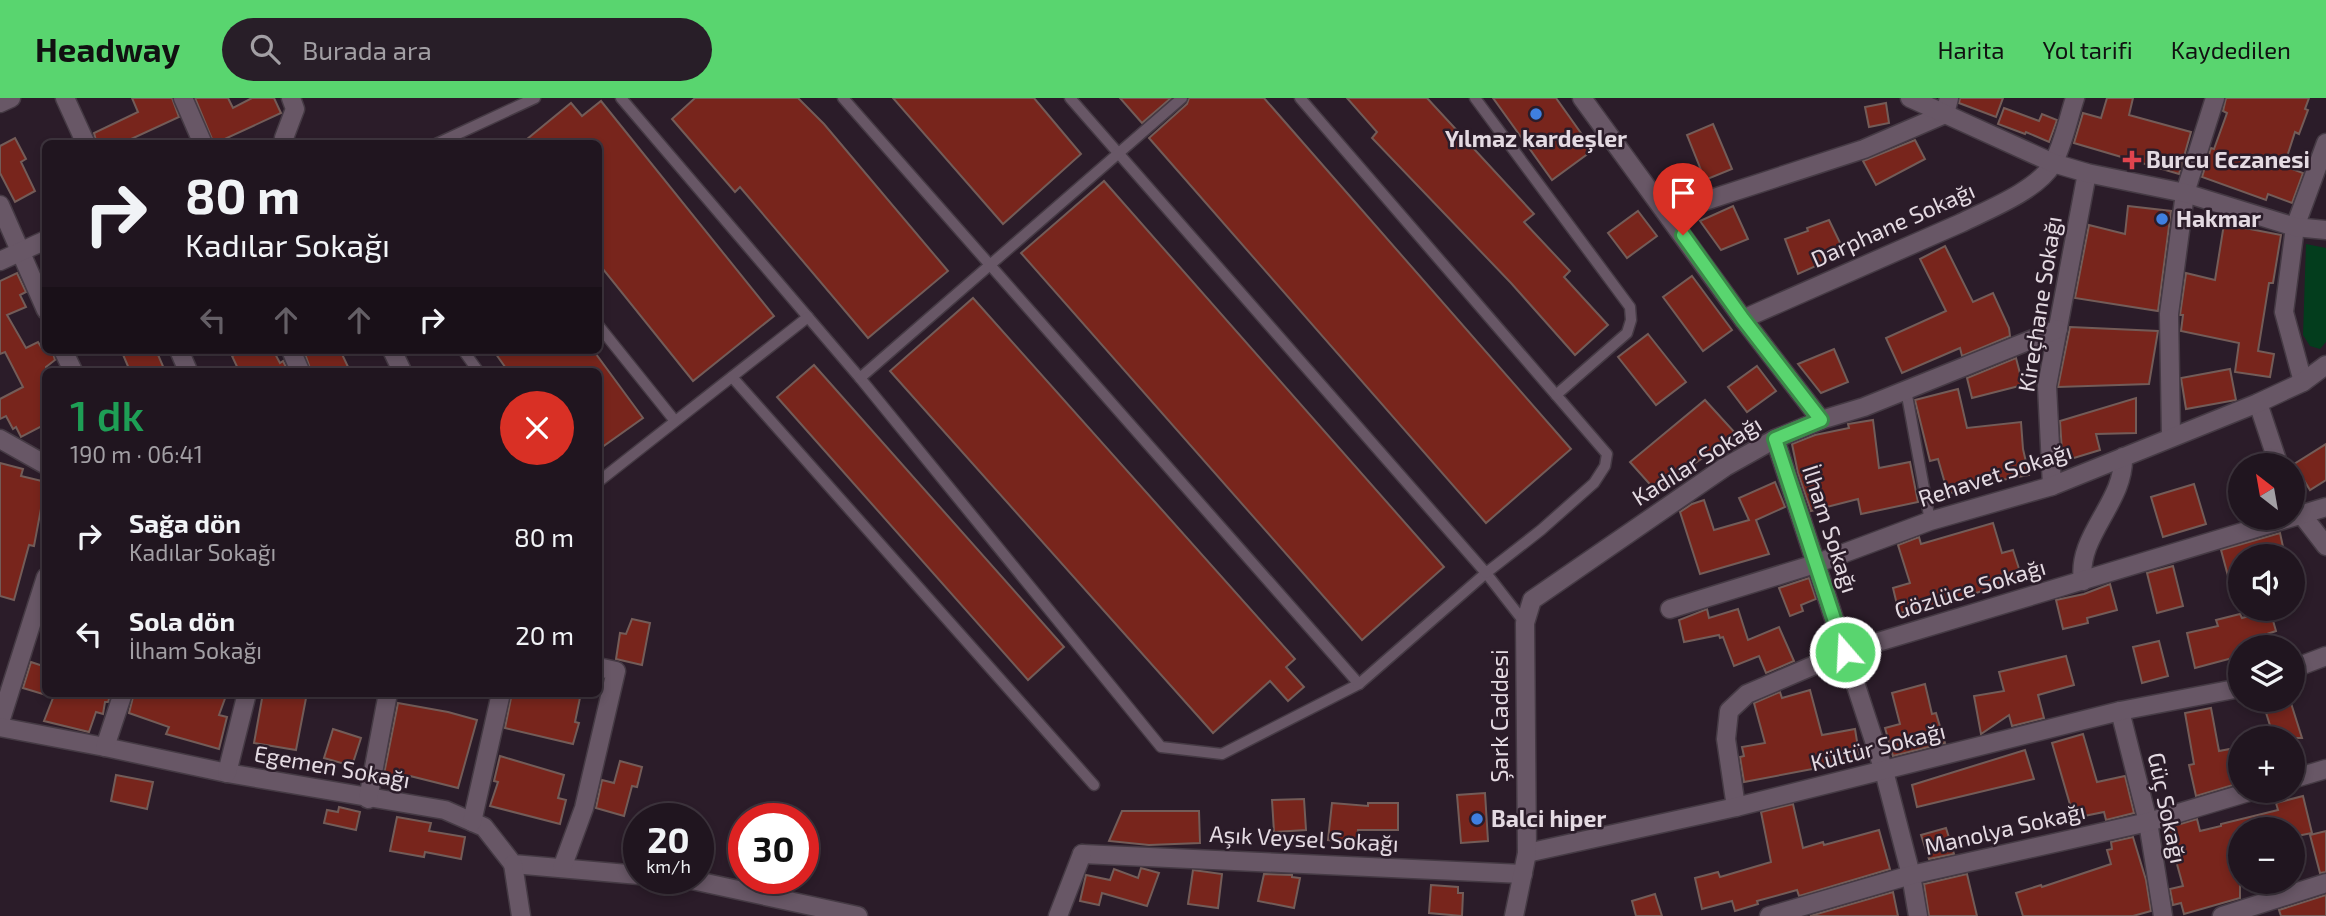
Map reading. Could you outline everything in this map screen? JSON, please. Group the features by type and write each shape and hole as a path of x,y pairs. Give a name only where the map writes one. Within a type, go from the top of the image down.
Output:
{"street":[{"path":"0,103 11,98"},
{"path":"65,98 84,140"},
{"path":"183,98 201,140"},
{"path":"282,140 295,109 291,98"},
{"path":"1910,98 1947,106 2053,163 2087,173 2185,193 2295,227 2326,230"},
{"path":"2053,163 2075,98"},
{"path":"2171,436 2169,314 2185,193 2216,98"},
{"path":"1586,99 1743,319 1821,420"},
{"path":"1668,214 1864,149 1947,106"},
{"path":"2303,382 2284,312 2295,227 2326,143"},
{"name":"Darphane Sokağı","path":"1743,319 1992,208 2033,183 2045,174 2053,163"},
{"name":"Kireçhane Sokağı","path":"2052,486 2047,386 2087,173"},
{"path":"0,205 42,301"},
{"path":"0,261 42,242"},
{"name":"Kadılar Sokağı","path":"1532,600 1725,467 1775,439 1821,420 1864,407 2058,329"},
{"name":"Rehavet Sokağı","path":"1670,609 1815,564 1930,521 2052,486 2258,403 2303,382 2326,365"},
{"path":"2258,403 2275,453"},
{"path":"0,439 42,464"},
{"name":"İlham Sokağı","path":"1775,439 1884,771 1912,875 1918,916"},
{"path":"2083,581 2084,554 2121,478 2123,457"},
{"name":"Gözlüce Sokağı","path":"2305,508 2326,507"},
{"path":"2305,518 2326,546"},
{"name":"Gözlüce Sokağı","path":"1736,807 1726,739 1729,711 1747,694 1845,652 2083,581 2235,530"},
{"path":"0,722 42,590"},
{"name":"Şark Caddesi","path":"1514,916 1527,853 1525,623 1532,600"},
{"path":"2305,664 2326,656"},
{"path":"562,868 584,808 607,669"},
{"name":"Kültür Sokağı","path":"1527,853 1736,807 2120,711 2228,690"},
{"path":"105,747 123,697"},
{"path":"227,773 246,697"},
{"path":"369,799 387,697"},
{"path":"472,822 500,697"},
{"name":"Güç Sokağı","path":"2120,711 2148,822 2163,916"},
{"name":"Egemen Sokağı","path":"0,727 227,773 445,810 484,827 513,863"},
{"path":"2305,775 2326,769"},
{"name":"Manolya Sokağı","path":"1769,916 1912,875 2148,822 2228,798"},
{"name":"Aşık Veysel Sokağı","path":"1058,916 1082,854 1523,874"},
{"path":"521,916 513,863 623,874"},
{"path":"2222,916 2326,883"},
{"path":"714,885 858,916"}],"lane":[{"path":"452,140 535,98"},
{"path":"621,98 860,378 1161,747 1222,754 1359,684 1594,483 1605,466 1607,454 1300,98"},
{"path":"843,98 1359,684"},
{"path":"1069,98 1486,573 1525,623"},
{"path":"860,378 1182,98"},
{"path":"1475,98 1630,307 1631,320 1627,333 1556,395"},
{"path":"602,479 808,317"},
{"path":"602,330 675,421"},
{"path":"732,377 1094,785"},
{"path":"1906,390 1930,521"}],"green space":[{"path":"2306,244 2326,248 2326,342 2320,349 2310,346 2303,335"}],"building":[{"path":"132,98 172,98 179,117 131,140 96,140 94,133 138,112"},
{"path":"195,98 228,98 233,108 252,98 274,98 281,113 223,140 212,140"},
{"path":"695,98 798,98 824,124 948,271 868,338 740,187 735,192 672,119"},
{"path":"893,98 1034,98 1081,154 1003,224"},
{"path":"1120,98 1171,98 1142,123"},
{"path":"1189,98 1264,98 1571,449 1486,523 1149,138 1187,104"},
{"path":"1347,98 1427,98 1534,214 1524,222 1570,271 1564,277 1608,325 1575,355 1511,283 1372,138 1377,132"},
{"path":"1493,98 1556,98 1593,150 1552,180"},
{"path":"1960,98 2003,98 1996,117 1959,103"},
{"path":"2107,98 2133,98 2129,115 2191,132 2179,174 2074,143 2083,113 2101,118"},
{"path":"2226,98 2309,98 2305,109 2308,110 2299,134 2295,132 2284,166 2303,173 2292,203 2268,194 2266,200 2202,177 2211,148 2214,149 2227,113 2223,111"},
{"path":"601,101 774,316 693,381 602,268 602,140 526,140 571,103 582,116"},
{"path":"1886,103 1889,123 1869,127 1865,107"},
{"path":"2004,108 2039,121 2042,114 2057,120 2049,142 1998,124"},
{"path":"1713,124 1732,169 1705,180 1687,135"},
{"path":"15,138 26,159 21,162 35,191 15,202 0,173 0,146"},
{"path":"1915,140 1925,159 1876,185 1863,161"},
{"path":"1104,181 1444,567 1362,640 1021,253"},
{"path":"1733,206 1748,239 1721,250 1700,221"},
{"path":"2128,206 2171,211 2158,311 2075,298 2089,225 2125,234"},
{"path":"1638,211 1657,236 1627,258 1608,233"},
{"path":"1829,220 1845,253 1798,274 1785,239"},
{"path":"2224,224 2281,235 2273,283 2269,283 2258,351 2274,354 2270,377 2235,372 2239,343 2181,331 2183,315 2180,315 2186,273 2215,280"},
{"path":"1945,246 1973,302 1993,293 2010,336 1962,356 1960,348 1902,373 1886,338 1946,311 1920,259"},
{"path":"17,273 26,292 20,295 26,307 7,315 26,348 38,342 42,354 53,354 55,360 42,368 42,426 21,437 6,416 0,419 0,399 23,387 5,352 0,354 0,281"},
{"path":"1692,276 1732,330 1703,351 1663,297"},
{"path":"973,298 1295,659 1286,667 1304,687 1288,701 1270,681 1213,733 890,371"},
{"path":"2070,327 2158,331 2149,384 2058,387"},
{"path":"1648,334 1686,382 1656,405 1618,357"},
{"path":"1834,349 1848,382 1821,393 1798,364"},
{"path":"123,354 158,354 164,368 129,368"},
{"path":"275,354 286,368 238,368 232,356"},
{"path":"305,354 342,354 349,368 310,368"},
{"path":"496,354 596,354 643,418 602,447 602,368 506,368"},
{"path":"2016,358 2023,385 1972,398 1967,378"},
{"path":"814,365 1064,647 1028,680 777,397"},
{"path":"1757,366 1776,391 1747,412 1728,387"},
{"path":"2230,369 2236,400 2186,409 2181,378"},
{"path":"1958,389 1967,428 2021,422 2029,475 1980,484 1948,494 1938,459 1930,461 1915,400"},
{"path":"2136,398 2136,433 2096,434 2100,450 2064,461 2060,421"},
{"path":"1705,400 1737,435 1655,490 1630,462"},
{"path":"1873,420 1879,468 1910,462 1918,502 1861,514 1858,499 1811,511 1798,473 1792,444 1815,435 1849,428 1848,424"},
{"path":"2326,444 2326,480 2310,490 2305,482 2305,457"},
{"path":"0,463 23,469 21,476 42,481 42,503 34,546 29,545 14,600 0,596"},
{"path":"1775,482 1785,507 1756,520 1769,554 1700,574 1680,512 1704,500 1714,530 1749,520 1739,498"},
{"path":"2194,484 2206,524 2163,537 2151,497"},
{"path":"1993,523 2002,553 2013,550 2022,578 1939,605 1899,613 1893,588 1910,583 1898,545 1919,537 1921,544"},
{"path":"2280,533 2282,544 2242,544"},
{"path":"2228,548 2228,576 2221,550"},
{"path":"2173,566 2183,606 2157,613 2147,573"},
{"path":"1809,578 1816,599 1801,605 1803,611 1790,616 1779,588"},
{"path":"2110,584 2117,610 2087,618 2088,623 2063,629 2056,600 2084,594"},
{"path":"1707,609 1709,618 1738,609 1748,640 1779,627 1794,661 1766,673 1759,656 1734,666 1723,637 1720,638 1719,635 1684,642 1679,620"},
{"path":"2228,617 2228,621 2273,621 2276,631 2264,635 2228,635 2228,659 2195,668 2187,633 2218,626 2216,620"},
{"path":"632,619 650,623 642,665 616,659 620,633 626,634"},
{"path":"2159,641 2168,676 2142,683 2133,647"},
{"path":"2066,656 2074,685 2038,695 2044,718 2012,726 2009,715 1981,734 1974,696 2004,691 1999,672"},
{"path":"31,662 42,666 42,694 23,688"},
{"path":"1925,684 1932,714 1936,713 1945,743 1893,756 1885,728 1900,724 1892,693"},
{"path":"1810,690 1822,735 1855,729 1860,760 1744,782 1740,757 1744,756 1742,747 1765,743 1754,703 1780,692 1782,698"},
{"path":"53,697 110,697 108,702 105,702 103,714 96,712 89,732 44,721"},
{"path":"133,697 226,697 219,715 227,717 219,749 166,734 169,727 129,713"},
{"path":"262,697 306,697 296,750 254,743"},
{"path":"511,697 580,697 575,722 579,723 573,744 505,728"},
{"path":"398,703 477,720 458,788 410,776 408,780 384,774"},
{"path":"2211,708 2219,751 2228,749 2228,787 2196,796 2189,765 2194,764 2185,713"},
{"path":"2266,712 2294,712 2298,726 2270,726"},
{"path":"333,729 361,738 352,766 324,758"},
{"path":"2083,734 2097,782 2125,776 2134,813 2106,820 2104,812 2074,818 2052,743"},
{"path":"2025,750 2034,779 1917,807 1912,785"},
{"path":"500,756 564,775 558,798 566,800 560,824 490,806 498,782 494,781"},
{"path":"620,761 642,767 637,787 632,786 627,803 623,803 623,816 596,808 602,780 614,783"},
{"path":"116,775 153,782 147,809 111,801"},
{"path":"1485,793 1488,841 1461,843 1457,795"},
{"path":"1304,799 1306,830 1274,832 1272,800"},
{"path":"1332,803 1368,806 1368,803 1398,803 1398,830 1358,830 1357,843 1328,840"},
{"path":"2276,803 2305,803 2312,833 2305,834 2305,817 2250,817 2278,810"},
{"path":"1793,804 1803,848 1879,830 1890,869 1799,896 1797,890 1757,901 1758,904 1735,911 1732,901 1702,909 1695,878 1718,872 1720,877 1771,862 1761,812"},
{"path":"339,807 360,812 356,830 324,823 327,810 338,812"},
{"path":"1122,811 1199,811 1200,843 1149,845 1109,841"},
{"path":"397,817 431,823 429,831 465,837 461,859 425,852 424,857 390,851"},
{"path":"2197,819 2200,831 2228,822 2228,894 2240,894 2240,898 2184,914 2181,903 2173,905 2170,889 2183,886 2167,828"},
{"path":"1946,828 1954,854 1929,859 1921,835"},
{"path":"2326,831 2326,872 2320,873 2310,835"},
{"path":"2133,837 2146,880 2151,911 2133,916 2023,916 2016,893 2111,864 2107,850 2112,849 2111,842"},
{"path":"1141,868 1159,873 1147,906 1102,893 1099,905 1080,901 1086,875 1110,880 1114,869 1138,878"},
{"path":"1193,870 1222,874 1218,908 1188,904"},
{"path":"1264,874 1300,878 1294,908 1258,901"},
{"path":"1967,874 1977,916 1929,916 1924,884"},
{"path":"1431,885 1458,887 1458,893 1463,893 1462,916 1429,913"},
{"path":"1893,892 1898,916 1810,916"},
{"path":"1655,894 1662,916 1636,916 1632,901"},
{"path":"2326,895 2326,916 2281,916 2279,910"}],"place":[{"name":"Yılmaz kardeşler","path":"1536,114"},
{"name":"Burcu Eczanesi","path":"2132,160"},
{"name":"Hakmar","path":"2162,219"},
{"name":"Balci hiper","path":"1477,819"}],"route":[{"path":"1683,235 1743,319 1821,420 1775,439 1845,652"}]}
